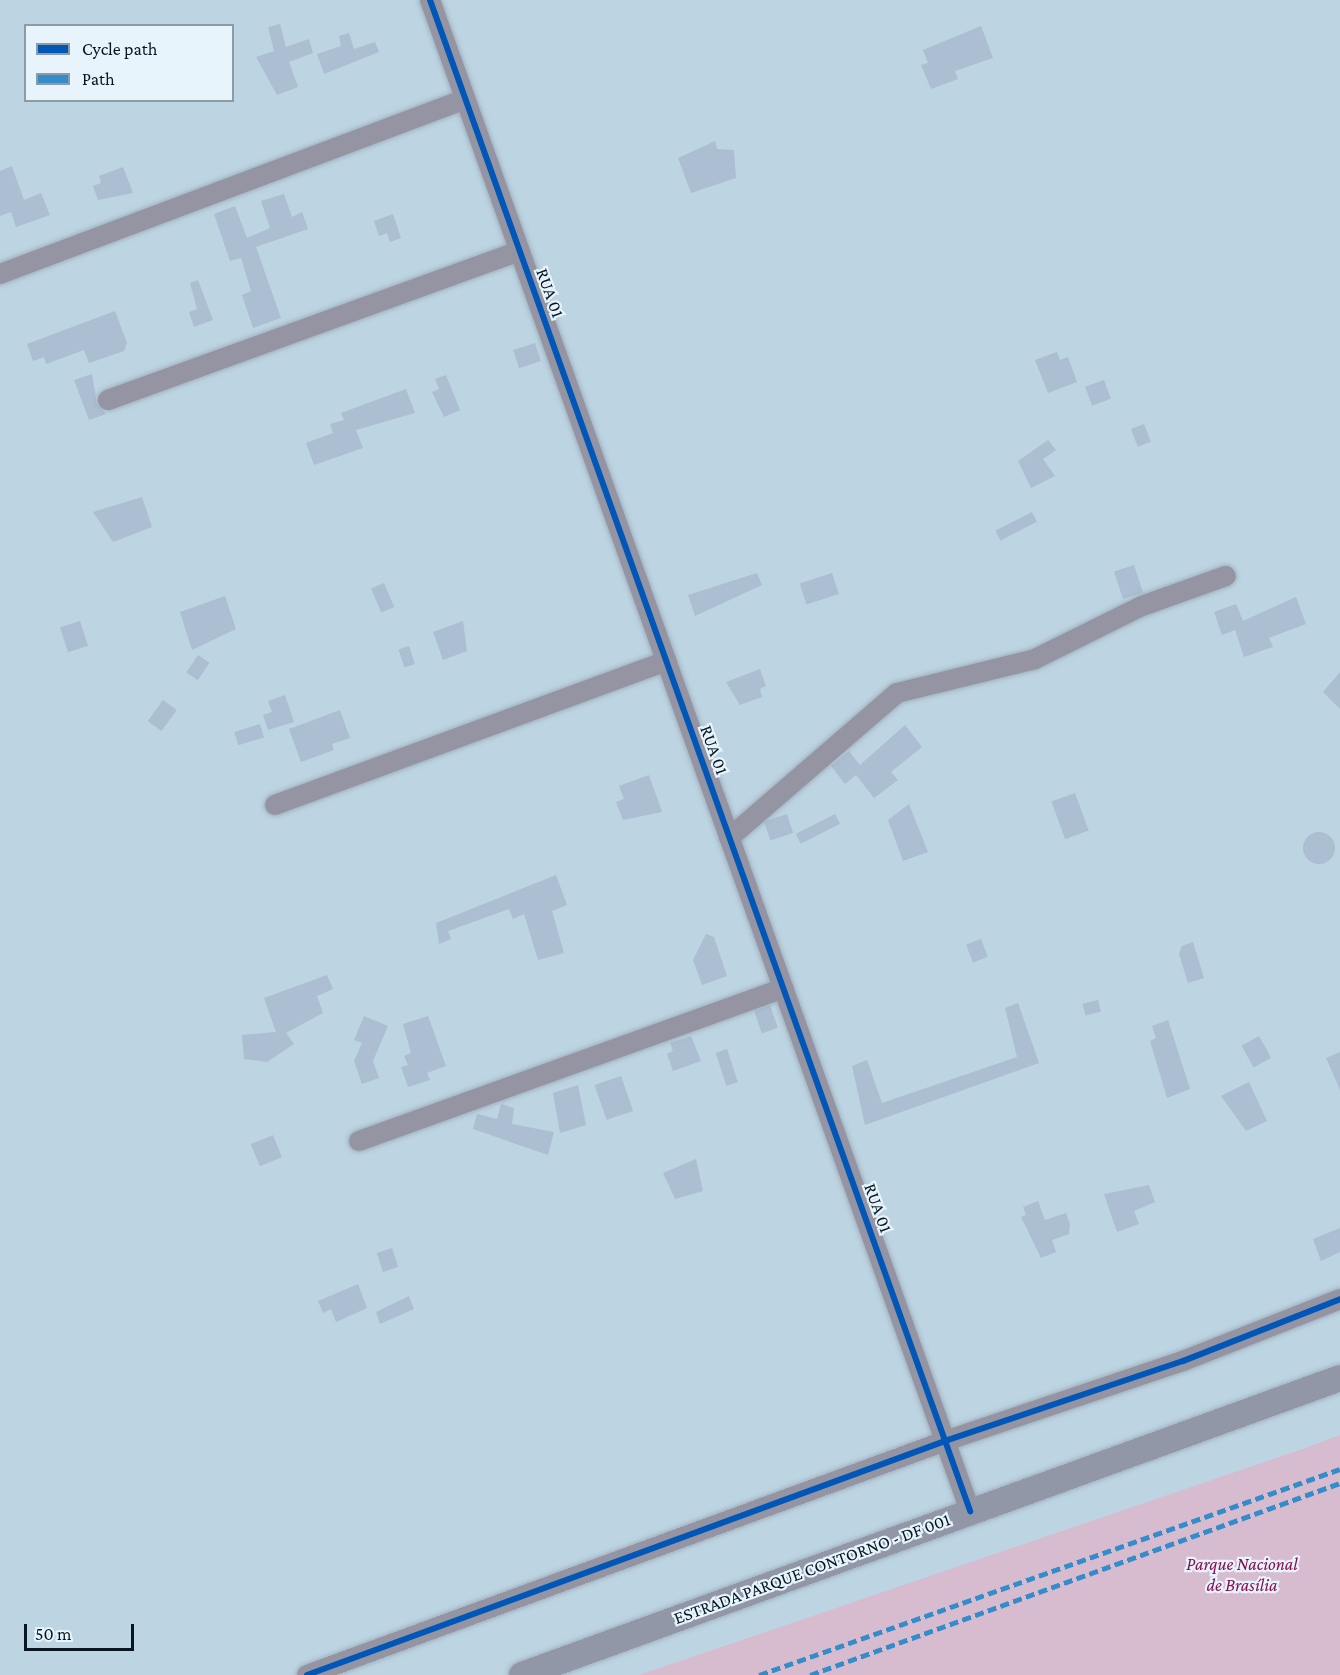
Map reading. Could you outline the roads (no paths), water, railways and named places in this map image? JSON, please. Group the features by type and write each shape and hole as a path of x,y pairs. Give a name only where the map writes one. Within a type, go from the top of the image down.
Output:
{"main road":[{"name":"ESTRADA PARQUE CONTORNO - DF 001","path":"522,1675 1340,1378"}],"street":[{"name":"RUA 01","path":"430,0 970,1511"},
{"path":"0,273 465,99"},
{"path":"108,400 519,251"},
{"path":"729,838 897,693 1035,659 1142,606 1226,576"},
{"path":"275,805 666,661"},
{"path":"359,1141 783,988"},
{"path":"307,1675 945,1441 1183,1361 1340,1299"}],"park label":[{"name":"Parque Nacional de Brasília","path":"1242,1575"}]}
